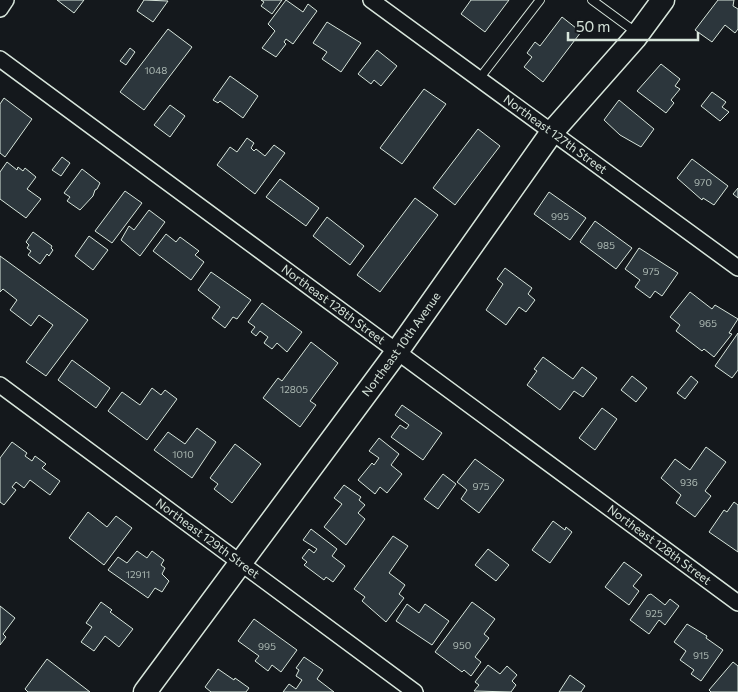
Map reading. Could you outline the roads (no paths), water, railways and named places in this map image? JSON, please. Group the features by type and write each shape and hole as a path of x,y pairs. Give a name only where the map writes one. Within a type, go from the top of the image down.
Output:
{"street":[{"path":"0,9 6,0"},
{"name":"Northeast 127th Street","path":"371,0 738,268"},
{"name":"Northeast 10th Avenue","path":"145,692 396,353 552,132 638,34 663,0"},
{"name":"Northeast 128th Street","path":"0,59 396,353 738,603"},
{"name":"Northeast 129th Street","path":"0,385 415,692"}],"lane":[{"path":"479,79 540,0"},
{"path":"592,0 638,34"}]}
